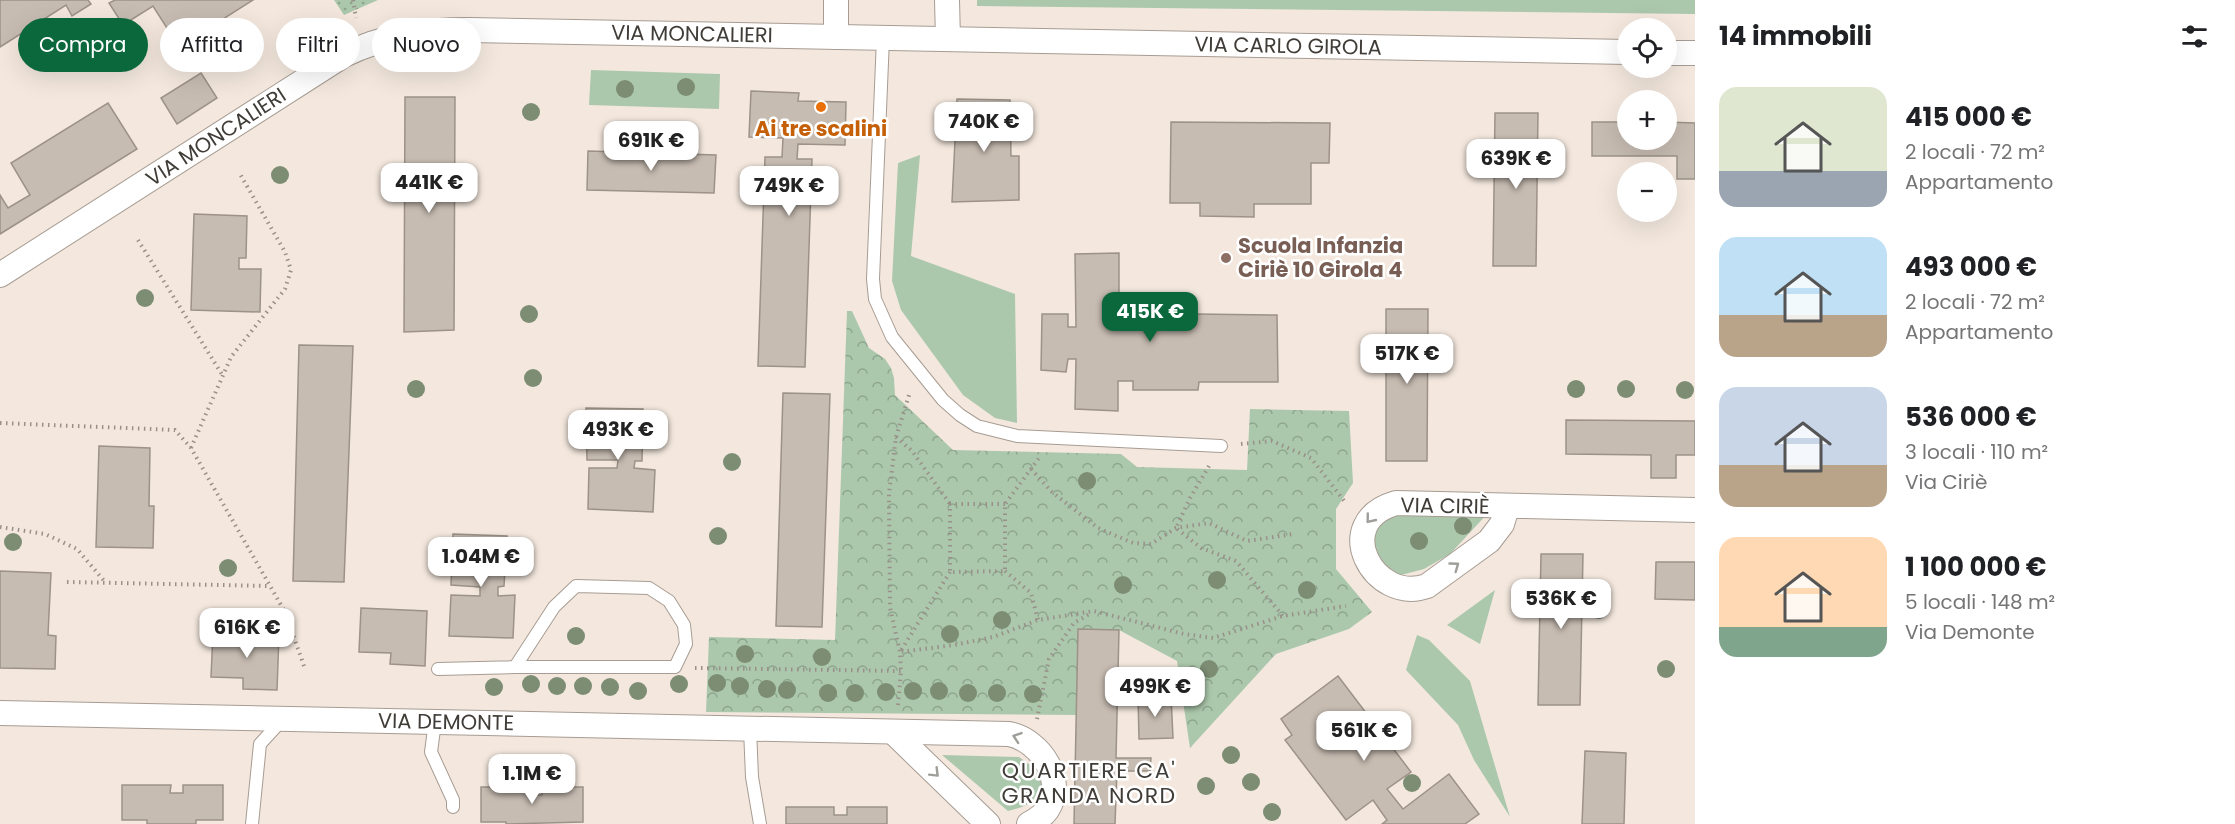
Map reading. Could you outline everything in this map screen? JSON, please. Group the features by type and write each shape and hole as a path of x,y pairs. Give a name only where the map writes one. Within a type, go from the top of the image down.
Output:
{"street":[{"path":"836,0 836,37"},
{"path":"947,0 948,39"},
{"name":"VIA MONCALIERI","path":"0,275 344,55 383,39 421,32 453,30 948,39"},
{"name":"VIA CARLO GIROLA","path":"948,39 1617,52"},
{"path":"1677,53 1695,53"},
{"name":"VIA CIRIÈ","path":"1507,507 1502,524 1489,541 1427,586 1419,589 1409,590 1393,586 1377,574 1365,558 1362,540 1367,520 1383,507 1396,503 1695,510"},
{"name":"VIA DEMONTE","path":"0,712 1009,734 1020,736 1032,744"},
{"path":"893,732 988,824"},
{"path":"1029,824 1047,810 1052,801 1053,785 1046,762 1032,744"}],"lane":[{"path":"883,38 873,279 875,299 892,337 943,400 977,426 1017,436 1221,446"},
{"path":"438,669 675,667 686,644 684,625 669,601 649,588 576,586 554,608 515,667"},
{"path":"252,824 260,744 284,718"},
{"path":"435,722 431,752 450,792 453,807"},
{"path":"750,729 752,777 760,824"}],"path":[{"path":"353,0 356,18"},
{"path":"190,448 231,357 285,289 291,270 285,252 240,174"},
{"path":"138,240 223,376"},
{"path":"893,732 902,671 890,608 889,494 896,437 918,369"},
{"path":"0,423 175,430 190,448 285,612 304,666"},
{"path":"896,437 912,451 950,504 950,572 900,652"},
{"path":"1005,571 1005,504 1055,437"},
{"path":"1176,528 1190,498 1221,446 1272,441 1311,458 1345,502"},
{"path":"1031,469 1052,492 1098,528 1133,543 1151,544 1176,528 1209,523 1247,541 1293,534"},
{"path":"950,504 1005,504"},
{"path":"0,527 45,534 77,549 107,583"},
{"path":"1176,528 1201,548 1236,561 1282,616"},
{"path":"950,572 1005,571 1031,593 1038,620"},
{"path":"67,582 270,586"},
{"path":"900,652 993,637 1038,620 1094,612 1184,634 1213,638 1282,616 1346,606"},
{"path":"1032,744 1049,659 1074,623 1094,612"},
{"path":"675,667 902,671"}],"green space":[{"path":"334,0 378,0 344,15"},
{"path":"977,0 1695,0 1695,14 977,6"},
{"path":"591,70 720,74 719,109 589,105"},
{"path":"920,155 911,256 1015,294 1017,423 995,418 963,395 901,310 892,281 898,163"},
{"path":"847,311 852,311 869,348 885,359 891,368 895,395 953,450 1121,454 1137,467 1247,470 1250,409 1349,411 1353,483 1336,509 1336,569 1372,612 1349,629 1276,654 1190,748 1177,661 1119,630 1078,629 1077,715 706,712 709,637 835,640"},
{"path":"1489,512 1450,554 1424,569 1401,575 1388,571 1374,549 1375,527 1386,514"},
{"path":"1495,590 1480,644 1447,625"},
{"path":"1417,635 1429,640 1470,681 1510,817 1474,760 1458,725 1406,670"},
{"path":"942,755 1019,757 1033,767 1043,781 1030,802 1008,811"}],"building":[{"path":"0,0 88,0 91,4 72,16 66,5 46,18 18,18 18,36 0,47"},
{"path":"115,0 253,0 225,18 161,18 153,6 134,18 119,18 109,3"},
{"path":"201,73 217,98 177,124 161,98"},
{"path":"751,91 799,93 798,101 846,102 845,145 798,144 797,159 812,159 805,367 758,366 765,157 782,157 783,138 749,137"},
{"path":"405,97 455,97 454,330 404,332"},
{"path":"957,99 1010,100 1011,156 1019,156 1019,200 952,202"},
{"path":"108,103 137,149 0,234 0,195 8,208 30,195 11,163"},
{"path":"1495,113 1538,113 1536,266 1493,266"},
{"path":"1171,122 1330,123 1329,163 1311,163 1311,204 1254,204 1254,217 1200,216 1200,203 1170,203"},
{"path":"1592,122 1617,122 1617,150 1677,150 1677,122 1695,123 1695,179 1677,179 1677,156 1592,156"},
{"path":"588,151 716,155 714,193 587,190"},
{"path":"194,214 247,216 246,258 239,258 239,269 261,269 260,312 191,310"},
{"path":"1119,253 1119,313 1277,315 1278,382 1199,382 1198,390 1133,390 1133,381 1118,381 1118,411 1075,409 1076,359 1068,359 1066,372 1041,370 1042,314 1068,314 1068,327 1076,327 1075,254"},
{"path":"1386,309 1428,309 1427,461 1386,461"},
{"path":"299,345 353,346 344,582 293,581"},
{"path":"783,393 830,394 822,627 776,626"},
{"path":"586,408 643,409 642,461 635,461 634,468 655,470 653,512 588,509 589,468 617,468 618,460 587,460"},
{"path":"1566,420 1695,421 1695,455 1676,455 1676,478 1651,478 1651,455 1566,454"},
{"path":"99,446 150,448 149,506 154,506 153,548 96,547"},
{"path":"453,534 507,536 504,586 498,587 498,596 515,595 513,638 449,636 451,595 480,596 480,587 451,585"},
{"path":"1541,554 1583,554 1580,705 1538,705"},
{"path":"1656,562 1695,562 1695,600 1655,599"},
{"path":"0,571 51,573 48,635 56,636 55,669 0,668"},
{"path":"361,608 427,611 425,666 390,664 391,653 359,652"},
{"path":"1078,629 1119,630 1116,758 1151,758 1150,771 1117,771 1115,824 1074,824"},
{"path":"213,633 279,635 277,690 243,689 243,678 211,677"},
{"path":"1338,676 1411,772 1387,789 1403,809 1449,774 1479,814 1465,824 1382,824 1387,820 1373,800 1346,820 1285,740 1292,735 1281,719"},
{"path":"1171,696 1173,738 1139,739 1138,697"},
{"path":"1585,751 1626,753 1624,824 1582,824"},
{"path":"122,785 171,785 170,793 183,793 183,785 223,785 223,820 196,820 196,824 147,824 147,820 122,820"},
{"path":"481,787 530,787 530,795 542,795 542,787 583,787 583,822 506,824 506,822 481,822"},
{"path":"786,807 834,807 834,815 847,815 847,807 887,807 887,824 786,824"}],"place":[{"name":"Ai tre scalini","path":"821,107"},
{"name":"Scuola Infanzia Ciriè 10 Girola 4","path":"1226,258"}],"district":[{"name":"QUARTIERE CA' GRANDA NORD","path":"1089,782"}]}
